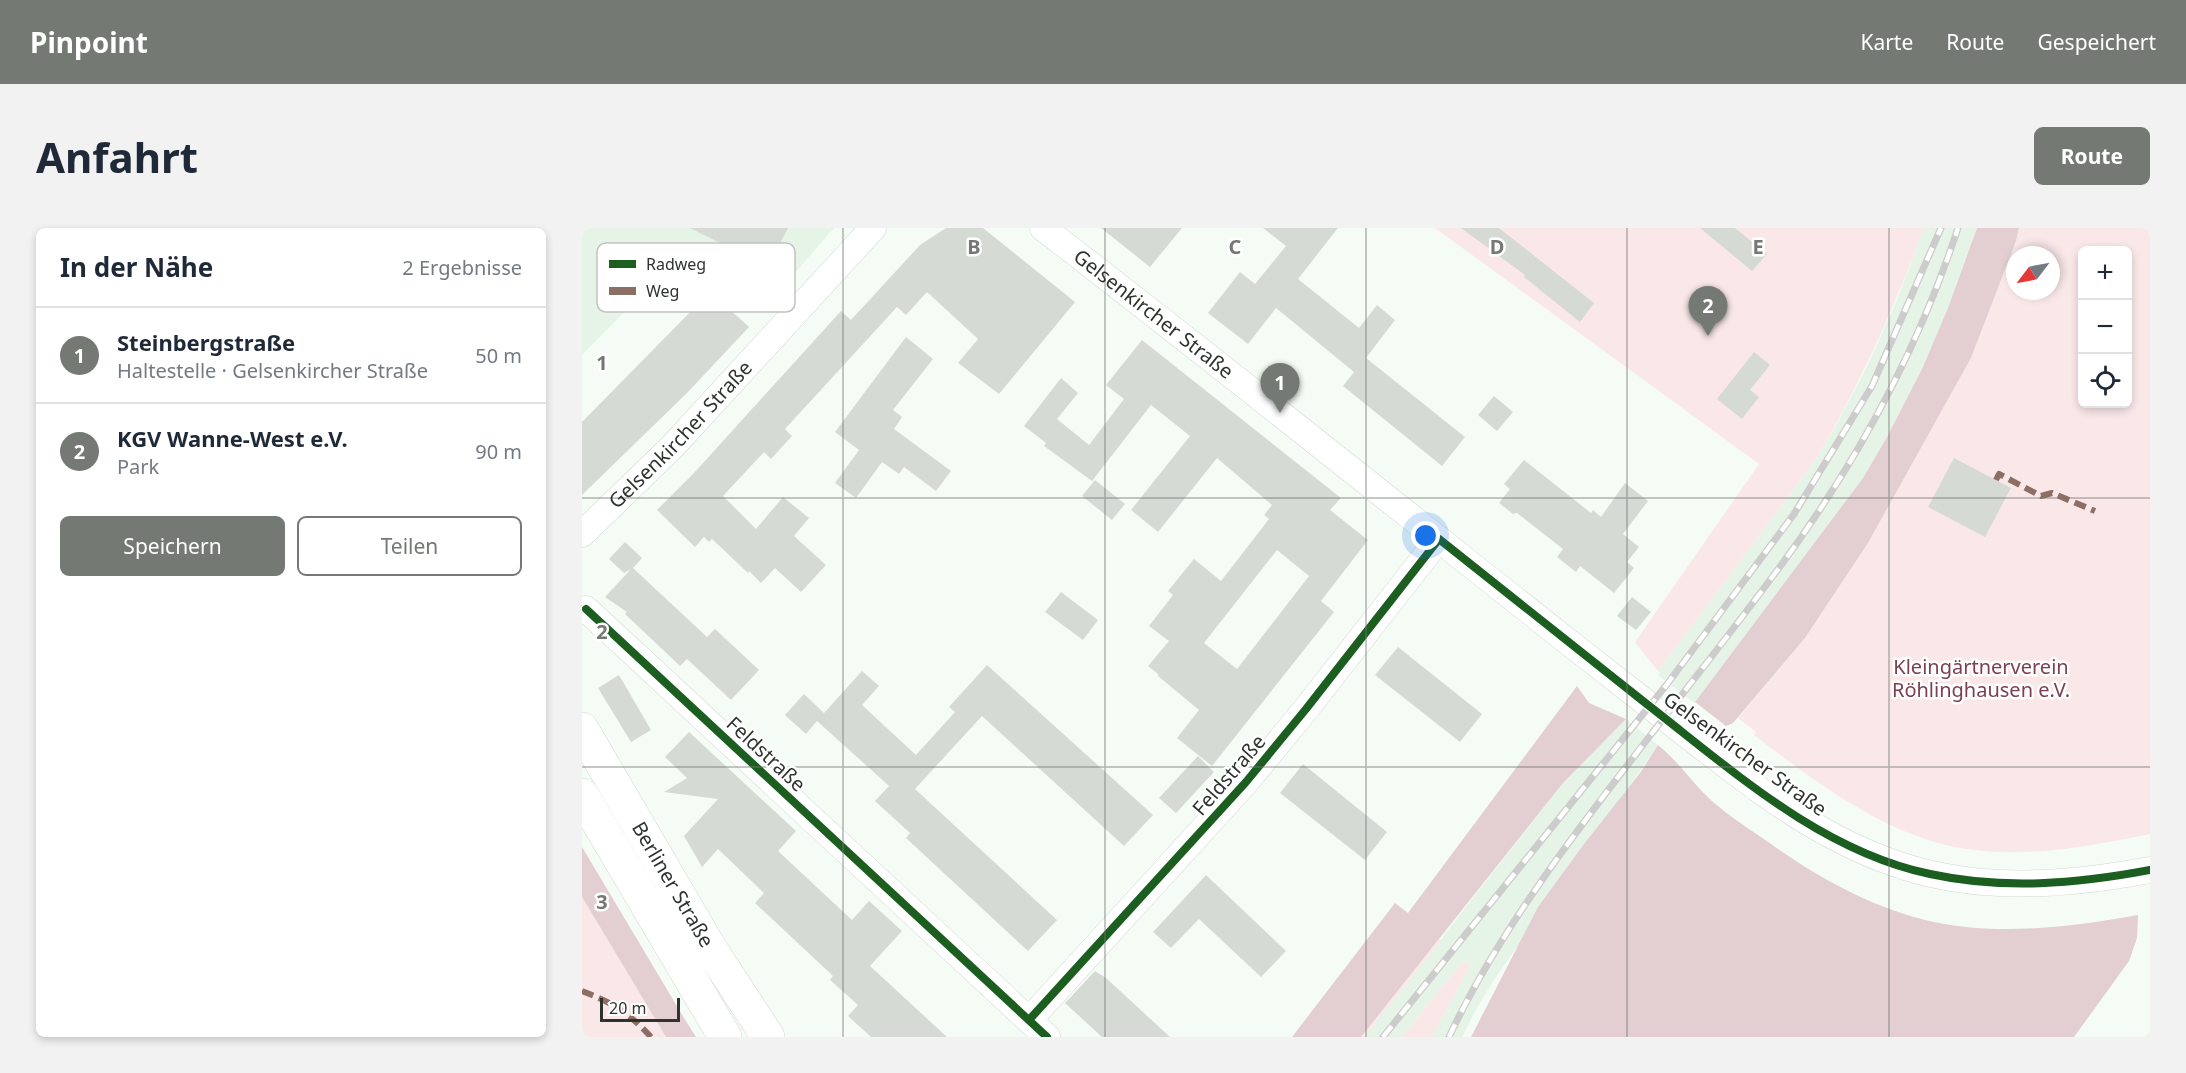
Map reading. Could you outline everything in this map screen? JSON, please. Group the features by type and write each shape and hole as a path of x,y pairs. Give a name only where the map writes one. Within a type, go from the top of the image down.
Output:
{"main road":[{"name":"Berliner Straße","path":"582,729 710,948 768,1037"},
{"name":"Berliner Straße","path":"582,795 725,1037"}],"street":[{"name":"Gelsenkircher Straße","path":"582,534 672,447 873,228"},
{"name":"Gelsenkircher Straße","path":"1044,228 1193,343 1728,767 1805,821 1841,841 1890,862 1928,874 1995,884 2052,884 2150,870"},
{"name":"Feldstraße","path":"586,609 1038,1029 1306,709 1439,539"}],"shaded area":[{"path":"582,228 834,228 795,273 795,243 597,243 597,312 624,312 582,355"},
{"path":"1924,228 1977,228 1948,308 1922,369 1863,478 1694,703 1658,675 1660,672 1658,671 1816,459 1867,367 1898,297"},
{"path":"1977,228 2019,228 2014,246 2006,246 2006,267 1971,358 1868,543 1805,638 1733,723 1726,726 1695,702 1863,478 1922,369 1948,308"},
{"path":"1577,686 1589,703 1626,719 1563,783 1361,1037 1292,1037 1395,903 1408,913"},
{"path":"1626,719 1658,745 1496,977 1462,1037 1432,1037 1470,966 1464,960 1402,1037 1364,1037 1563,783"},
{"path":"1658,745 1705,794 1733,818 1809,869 1869,901 1934,922 1985,928 2062,926 2138,915 2137,938 2129,961 2074,1037 1471,1037 1538,907 1640,773"},
{"path":"582,847 696,1037 666,1037 582,897"}],"green space":[{"path":"1435,228 1924,228 1875,346 1816,459 1658,671 1635,642 1759,464"},
{"name":"Kleingärtnerverein Röhlinghausen e.V.","path":"2019,228 2150,228 2150,834 2062,849 1996,852 1944,844 1914,835 1885,822 1803,772 1754,735 1756,732 1738,718 1805,638 1868,543 1971,358 2006,267 2006,300 2060,300 2060,246 2014,246"},
{"path":"582,897 666,1037 582,1037"},
{"path":"1439,939 1441,941 1364,1037 1361,1037"},
{"path":"1464,960 1470,966 1432,1037 1402,1037"}],"building":[{"path":"690,228 788,228 780,243 720,243"},
{"path":"946,228 983,228 1075,302 999,394 958,363 978,339 927,292 906,315 897,307 785,429 792,436 771,459 764,452 723,496 756,529 783,497 809,518 794,536 826,565 801,592 775,568 761,583 712,539 709,542 704,537 695,547 657,510 694,473 841,311 851,320 920,245"},
{"path":"1101,228 1182,228 1150,267"},
{"path":"1263,228 1338,228 1298,279 1359,328 1377,305 1395,320 1366,358 1465,437 1442,466 1343,386 1354,372 1276,308 1248,344 1208,313 1240,272 1255,284 1286,246"},
{"path":"1461,228 1499,228 1594,303 1580,322 1524,277 1525,275"},
{"path":"1700,228 1735,228 1767,254 1752,271"},
{"path":"690,312 733,312 749,327 687,393 582,495 582,422"},
{"path":"906,337 933,359 893,410 902,417 894,429 951,471 936,491 904,467 899,474 882,462 856,498 835,483 859,450 835,432"},
{"path":"1142,340 1341,498 1330,510 1368,540 1321,601 1334,612 1212,766 1177,738 1199,710 1148,666 1169,641 1149,626 1173,595 1168,591 1194,559 1221,581 1269,519 1264,515 1272,505 1217,458 1158,532 1131,510 1190,436 1151,405 1092,481 1044,446 1046,443 1024,426 1061,378 1078,393 1057,419 1089,445 1124,399 1106,385","holes":["1277,550 1309,576 1237,669 1204,643"]},
{"path":"1754,352 1770,365 1750,390 1759,397 1742,419 1717,399"},
{"path":"1494,396 1513,412 1497,431 1478,415"},
{"path":"1954,458 2011,488 1985,537 1928,507"},
{"path":"1524,460 1591,513 1593,510 1601,517 1625,483 1648,501 1623,534 1639,547 1627,562 1634,568 1614,593 1580,566 1576,572 1557,557 1563,549 1517,513 1513,514 1499,503 1510,489 1504,484"},
{"path":"1095,480 1125,504 1112,520 1082,496"},
{"path":"625,542 642,558 633,568 707,637 715,629 759,670 731,700 687,659 680,666 625,614 627,612 605,597 631,569 624,573 609,559"},
{"path":"1061,592 1098,620 1083,640 1045,612"},
{"path":"1632,597 1651,612 1636,630 1617,616"},
{"path":"1398,647 1482,714 1460,742 1375,675"},
{"path":"987,665 1153,815 1124,846 982,716 915,789 1057,920 1028,951 906,838 910,833 875,801 889,786 817,721 806,734 785,715 804,694 824,713 862,671 879,686 862,705 916,755 955,712 949,707"},
{"path":"619,675 651,730 631,742 598,688"},
{"path":"689,732 796,831 778,851 852,920 869,901 902,931 870,966 947,1037 871,1037 848,1016 858,1005 830,980 833,976 755,903 764,893 718,849 702,867 684,836 718,799 664,792 687,778 665,757"},
{"path":"1198,756 1214,772 1176,813 1159,798"},
{"path":"1303,764 1387,832 1365,860 1280,793"},
{"path":"1206,875 1286,951 1261,977 1199,919 1171,948 1153,932"},
{"path":"1095,971 1106,978 1170,1037 1102,1037 1065,1003"}],"railway":[{"path":"1383,1037 1668,683 1794,514 1872,386 1941,228"},
{"path":"1449,1037 1486,966 1543,878 1773,576 1829,495 1880,410 1902,365 1942,275 1958,228"}],"marked path":[{"path":"1996,480 1999,474 2041,496 2052,493 2095,511"},
{"path":"582,991 620,1009 651,1037"}],"cycle path":[{"path":"1029,1020 1246,782 1439,539 1746,781 1815,828 1852,847 1890,863 1930,874 1985,882 2067,882 2150,870"},
{"path":"586,609 1047,1037"}],"place":[{"name":"KGV Wanne-West e.V.","path":"1708,336"},
{"name":"Steinbergstraße","path":"1280,413"}]}
